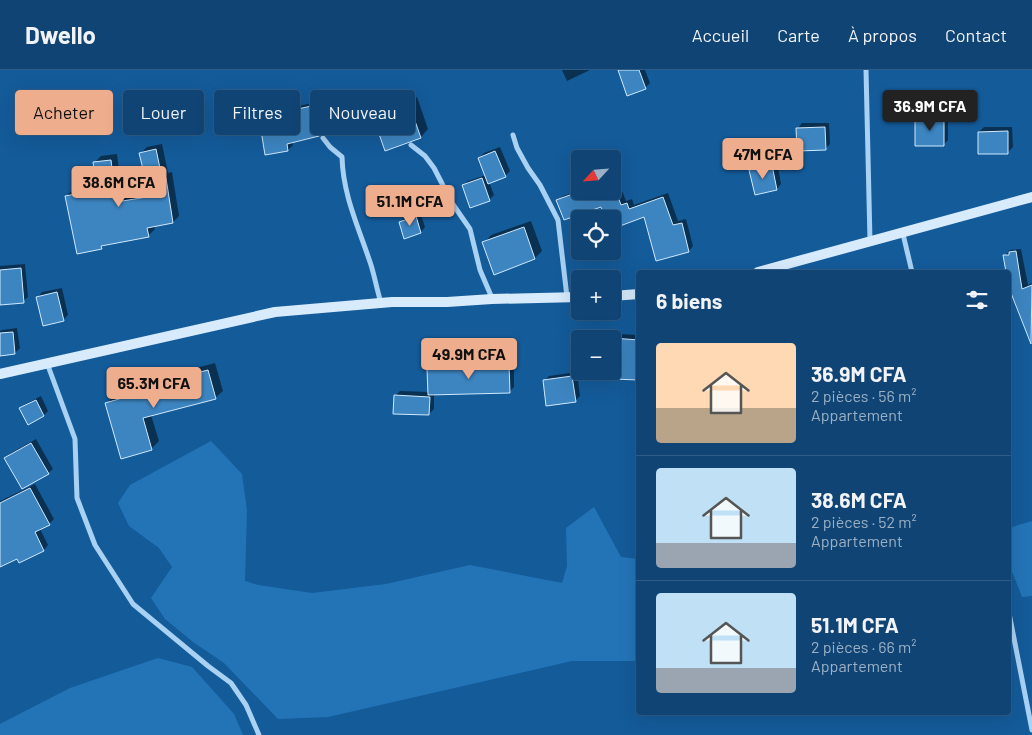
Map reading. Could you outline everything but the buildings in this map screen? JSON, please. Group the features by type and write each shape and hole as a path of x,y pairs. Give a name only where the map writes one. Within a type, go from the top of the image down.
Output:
{"street":[{"path":"866,70 870,241"},
{"path":"513,134 517,148 540,185 558,220 567,298"},
{"path":"323,138 342,157 342,178 381,303"},
{"path":"411,145 434,168 452,203 470,230 480,270 492,299"},
{"path":"765,270 870,241 903,234 1032,197"},
{"path":"903,234 912,270"},
{"path":"621,295 636,294"},
{"path":"0,374 275,312 381,303 571,298"},
{"path":"47,363 75,439 78,498 95,545 133,604 231,683 246,705 259,735"},
{"path":"1011,623 1032,730"}],"shaded area":[{"path":"211,441 242,474 247,511 245,581 258,585 312,593 386,584 470,565 562,583 567,566 566,528 594,507 621,557 636,559 636,661 572,661 328,717 278,719 224,663 193,642 165,619 151,598 172,567 159,548 129,526 118,503 130,485"},
{"path":"1032,521 1032,596 1022,597 1011,569 1011,527"},
{"path":"158,658 192,667 234,714 243,735 0,735 0,724 70,688"}]}
